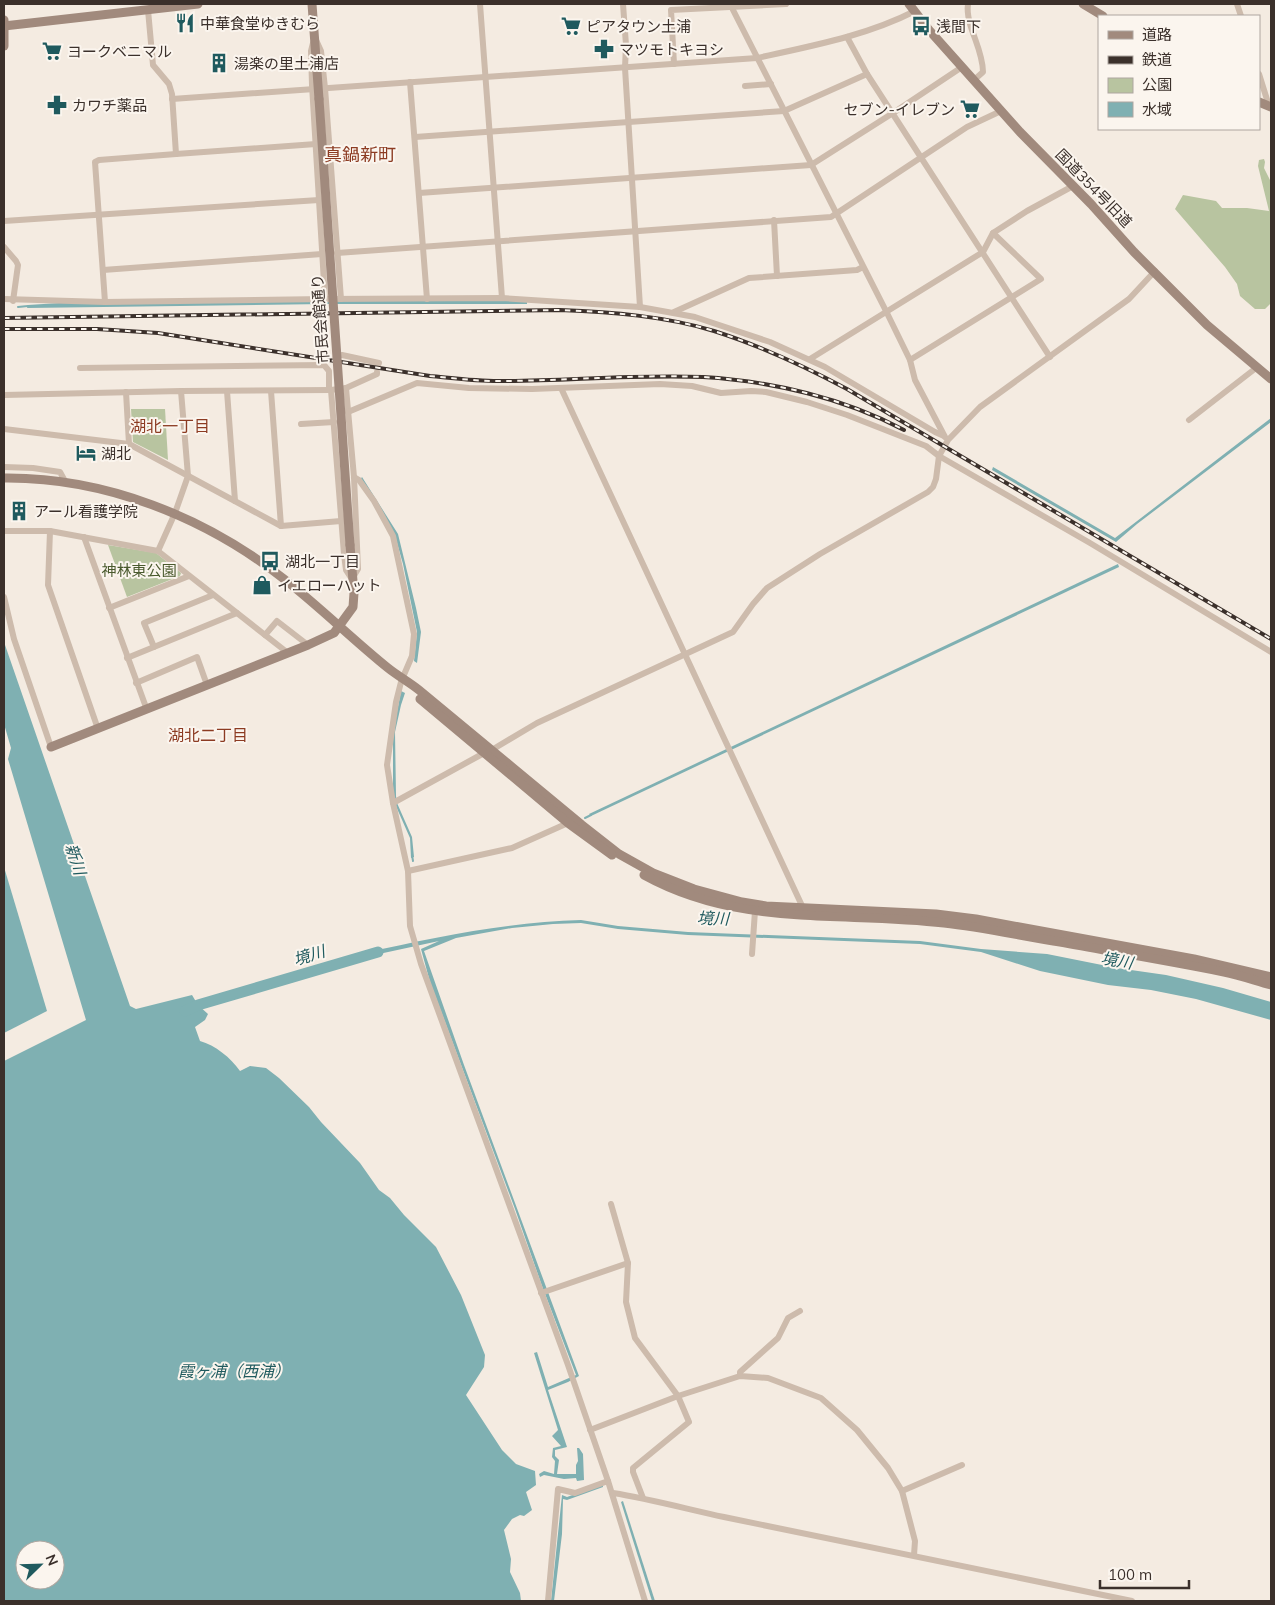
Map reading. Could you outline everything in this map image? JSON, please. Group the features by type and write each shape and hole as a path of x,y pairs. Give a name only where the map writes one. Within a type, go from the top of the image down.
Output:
{"street":[{"path":"4,26 197,4"},
{"name":"市民会館通り","path":"312,4 354,602 350,612 339,627"},
{"path":"480,4 502,298"},
{"path":"623,4 626,44 624,68 640,307"},
{"path":"674,64 671,10 731,5 786,4"},
{"path":"968,4 971,28 983,62 983,72 974,80"},
{"path":"1083,4 1101,15"},
{"path":"731,5 886,311 910,360 915,380 946,438"},
{"path":"172,99 758,58 847,36 894,22 912,8"},
{"name":"国道354号旧道","path":"912,8 1001,111 1134,252 1207,326 1271,379"},
{"path":"148,10 153,65 169,84 172,99 176,154"},
{"path":"4,20 4,46"},
{"path":"847,36 867,74 1050,357"},
{"path":"419,193 811,165 894,113 962,67"},
{"path":"415,137 784,111 867,74"},
{"path":"1260,77 1270,106"},
{"path":"410,82 427,299"},
{"path":"745,86 771,84"},
{"path":"318,89 316,144 325,299"},
{"path":"318,89 341,299"},
{"path":"337,253 774,220 825,218 837,214 975,123 1001,111"},
{"path":"106,302 97,160 316,144"},
{"path":"810,359 983,252 993,233 1027,211 1073,186"},
{"path":"4,221 319,200"},
{"path":"774,220 777,276"},
{"path":"910,360 1041,279 993,233"},
{"path":"4,247 18,265 13,300"},
{"path":"103,270 322,254"},
{"path":"674,312 749,278 857,270 863,267"},
{"path":"393,803 538,723 733,632 753,604 768,588 850,536 928,492 933,487 936,479 939,456 946,438 980,407 1129,299 1155,272"},
{"path":"4,299 106,302 502,298 640,307 674,312 728,327 810,359 946,438"},
{"path":"4,395 330,390 346,388 377,374 379,363 342,355"},
{"path":"80,368 324,365 329,371 346,570 352,579 358,569 354,477 346,388"},
{"path":"1189,420 1256,368"},
{"path":"348,412 417,383 469,388 561,388 660,384 692,386 721,393 751,390 807,402 847,415 926,446 939,456 1090,543 1271,652"},
{"path":"561,388 805,912"},
{"path":"227,391 235,501"},
{"path":"271,391 281,526"},
{"path":"126,392 129,444"},
{"path":"158,551 175,513 188,476 181,392"},
{"path":"301,424 334,422"},
{"path":"4,429 129,444 281,526 341,521"},
{"path":"4,467 48,469 60,472 66,483"},
{"path":"354,477 359,480 374,501 393,536 414,634 412,656 402,680 396,702 387,765 393,803 408,870 412,933 421,964 613,1494 645,1601"},
{"path":"4,478 23,478 66,483 127,496 175,513 234,545 284,579 488,752 568,823 621,862 657,882 754,916 805,912 936,914 976,919 1194,959 1271,977"},
{"path":"4,531 50,531 158,551 288,653"},
{"path":"50,531 48,585 98,729"},
{"path":"84,537 147,710"},
{"path":"109,608 189,576"},
{"path":"154,647 144,623 214,594"},
{"path":"4,597 14,640 51,747 308,645 330,635 339,627"},
{"path":"127,658 237,612"},
{"path":"265,635 277,621 308,645"},
{"path":"136,683 197,657 207,685"},
{"path":"488,752 612,848 653,873 694,889 742,902 805,912 961,925 1226,972 1271,985"},
{"path":"408,870 512,848 568,823"},
{"path":"752,953 754,916"},
{"path":"611,1204 628,1263 626,1302 635,1338 678,1396 689,1422 633,1468 643,1498"},
{"path":"541,1293 628,1263"},
{"path":"740,1376 740,1372 778,1338 788,1318 800,1311"},
{"path":"590,1430 678,1396 740,1376 768,1378 821,1398 858,1430 888,1468 902,1491 915,1541 914,1555"},
{"path":"902,1491 962,1465"},
{"path":"548,1601 558,1489 575,1493 608,1481"},
{"path":"613,1494 643,1498 724,1517 1132,1601"}],"green space":[{"path":"1264,159 1264,168 1271,182 1271,303 1265,309 1255,309 1240,296 1237,284 1225,267 1175,209 1183,195 1216,201 1222,208 1247,208 1269,211 1258,166 1259,160"},
{"path":"131,409 165,409 168,460 133,442"},
{"name":"神林東公園","path":"108,545 156,553 181,573 180,576 127,597"}],"water":[{"path":"325,300 527,301 527,304 325,304 27,308 28,305 59,303"},
{"path":"1271,418 1271,422 1116,542 992,470 993,467 1115,538"},
{"path":"362,477 398,534 421,632 417,663 414,661 417,632 403,564 395,536 360,480"},
{"path":"1118,564 1119,567 591,816 589,814"},
{"name":"霞ヶ浦（西浦）","path":"4,642 130,1006 136,1009 192,995 198,1005 208,1014 205,1020 195,1027 200,1041 222,1053 240,1071 250,1066 266,1068 279,1078 309,1107 360,1163 379,1190 390,1198 436,1247 461,1295 485,1355 484,1367 466,1395 502,1450 516,1464 535,1471 536,1485 526,1492 532,1510 524,1516 520,1515 512,1519 504,1530 511,1559 510,1572 520,1593 521,1601 4,1601 4,1061 86,1020 8,759 11,748 4,724"},
{"path":"401,691 405,693 395,732 396,796 397,803 412,837 414,857 411,858 410,838 393,797 393,733"},
{"path":"4,867 47,1011 4,1033"},
{"path":"581,920 618,926 688,932 920,941 981,949 1047,954 1117,968 1166,975 1223,988 1271,1002 1271,1020 1196,999 1151,990 1108,985 1040,971 981,952 920,944 688,935 618,929 581,923 512,928 456,938 424,951 579,1376 548,1390 567,1447 555,1450 555,1456 559,1460 557,1474 576,1474 577,1448 579,1448 583,1454 584,1480 577,1481 576,1478 564,1479 544,1475 540,1477 539,1474 544,1471 554,1474 553,1448 561,1446 552,1436 558,1430 534,1353 537,1352 548,1387 576,1375 430,982 421,949 439,941 365,957 364,953 499,927"},
{"path":"603,1484 603,1487 567,1500 563,1499 562,1534 554,1601 551,1601 562,1495 567,1497"},
{"path":"623,1501 655,1601 652,1601 621,1502"}],"waterway":[{"path":"18,307 28,306"},
{"path":"585,818 591,815"},
{"path":"412,855 413,861"},
{"name":"境川","path":"185,1011 198,1005 378,952"}],"railway":[{"path":"4,318 560,310 638,316 695,326 765,350 798,364 847,389 1271,639"},
{"path":"4,329 97,329 158,333 430,376 472,380 524,381 652,376 729,379 781,387 832,400 904,430"}],"place":[{"name":"中華食堂ゆきむら","path":"185,23"},
{"name":"ピアタウン土浦","path":"571,26"},
{"name":"浅間下","path":"921,26"},
{"name":"マツモトキヨシ","path":"604,49"},
{"name":"ヨークベニマル","path":"52,51"},
{"name":"湯楽の里土浦店","path":"219,63"},
{"name":"カワチ薬品","path":"57,105"},
{"name":"セブン-イレブン","path":"970,109"},
{"name":"湖北","path":"86,453"},
{"name":"アール看護学院","path":"19,511"},
{"name":"湖北一丁目","path":"270,561"},
{"name":"イエローハット","path":"262,585"}],"district":[{"name":"真鍋新町","path":"360,154"},
{"name":"湖北一丁目","path":"170,426"},
{"name":"湖北二丁目","path":"208,735"}],"water label":[{"name":"新川","path":"76,859"}]}
